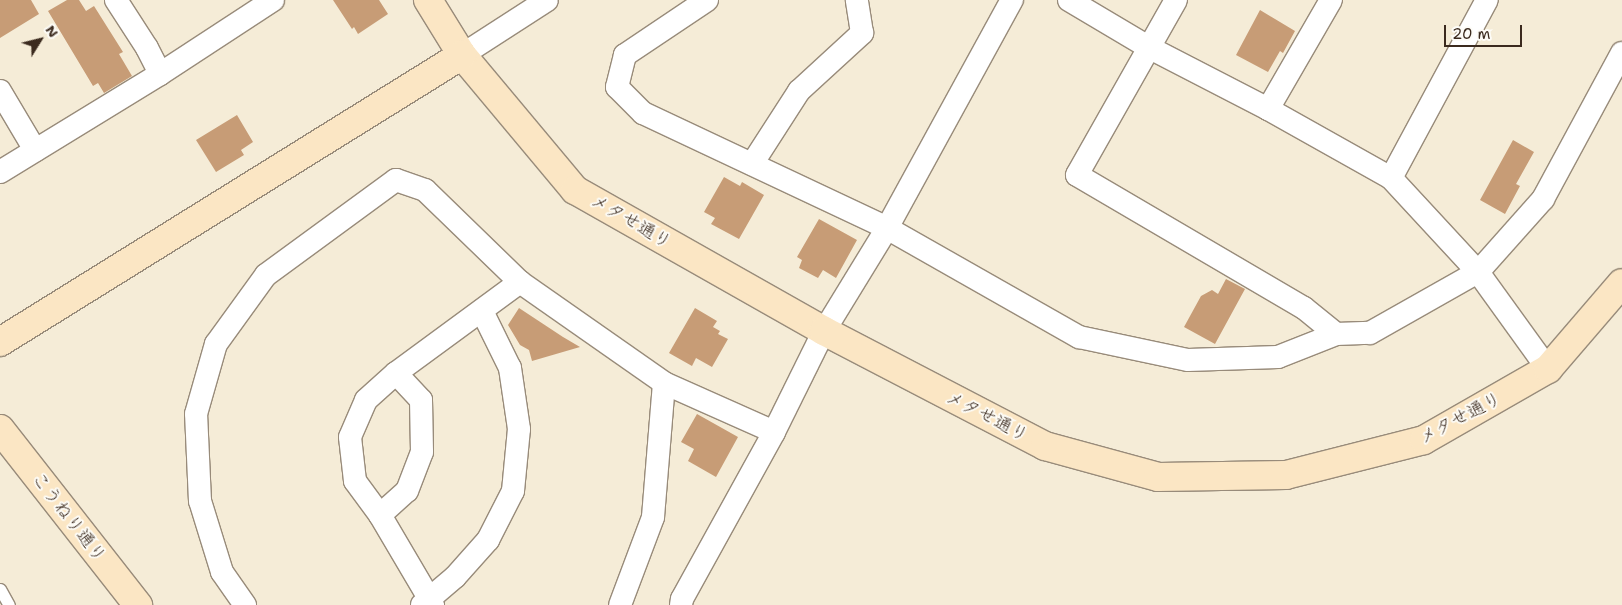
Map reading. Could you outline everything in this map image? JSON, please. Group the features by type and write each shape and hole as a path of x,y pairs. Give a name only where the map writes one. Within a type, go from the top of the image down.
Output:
{"street":[{"path":"116,0 147,48 160,74"},
{"path":"0,172 160,74 273,0"},
{"name":"メタせ通り","path":"428,0 462,55 575,190 824,331 1045,446 1158,476 1286,475 1424,440 1548,369 1622,283"},
{"path":"0,342 462,55 547,0"},
{"path":"708,0 625,55 617,87 643,113 887,228 1079,336 1188,360 1278,357 1336,334 1370,333 1478,272 1544,199 1622,53"},
{"path":"752,164 799,91 862,34 857,0"},
{"path":"681,605 774,432 824,331 887,228 1012,0"},
{"path":"1069,0 1150,48 1268,109 1391,178 1478,272 1548,369"},
{"path":"1176,0 1077,175 1304,308 1336,334"},
{"path":"1268,109 1331,0"},
{"path":"1391,178 1487,0"},
{"path":"0,91 35,150"},
{"path":"245,605 222,572 200,501 196,414 216,344 266,275 396,180 425,190 520,282 664,383 774,432"},
{"path":"482,311 510,368 519,429 513,491 488,540 455,578 428,603 380,515 354,481 350,437 366,400 396,373 520,282"},
{"path":"380,515 407,491 422,452 420,400 396,373"},
{"path":"620,605 653,517 664,383"},
{"name":"こうねり通り","path":"0,428 138,605"}],"lane":[{"path":"0,588 9,605"}],"building":[{"path":"0,0 31,0 39,14 0,38"},
{"path":"67,0 79,0 86,11 94,6 123,52 119,54 132,76 104,93 98,83 93,86 48,11"},
{"path":"333,0 379,0 388,14 358,34 354,27 352,29"},
{"path":"1260,10 1295,31 1283,53 1280,51 1268,72 1236,55"},
{"path":"237,115 253,142 241,150 244,155 216,172 196,140"},
{"path":"1513,140 1534,152 1516,184 1520,186 1505,214 1480,200"},
{"path":"724,177 740,186 742,182 764,195 739,239 711,224 715,218 704,212"},
{"path":"819,219 857,240 836,278 823,270 818,278 799,268 802,260 797,257"},
{"path":"1226,279 1245,289 1215,344 1184,327 1201,296 1212,290 1218,294"},
{"path":"519,308 580,347 532,361 529,350 520,345 508,325"},
{"path":"695,308 717,321 713,327 720,331 718,334 728,339 712,367 696,358 692,366 669,353"},
{"path":"697,414 738,437 716,477 688,461 694,449 681,442"}]}
